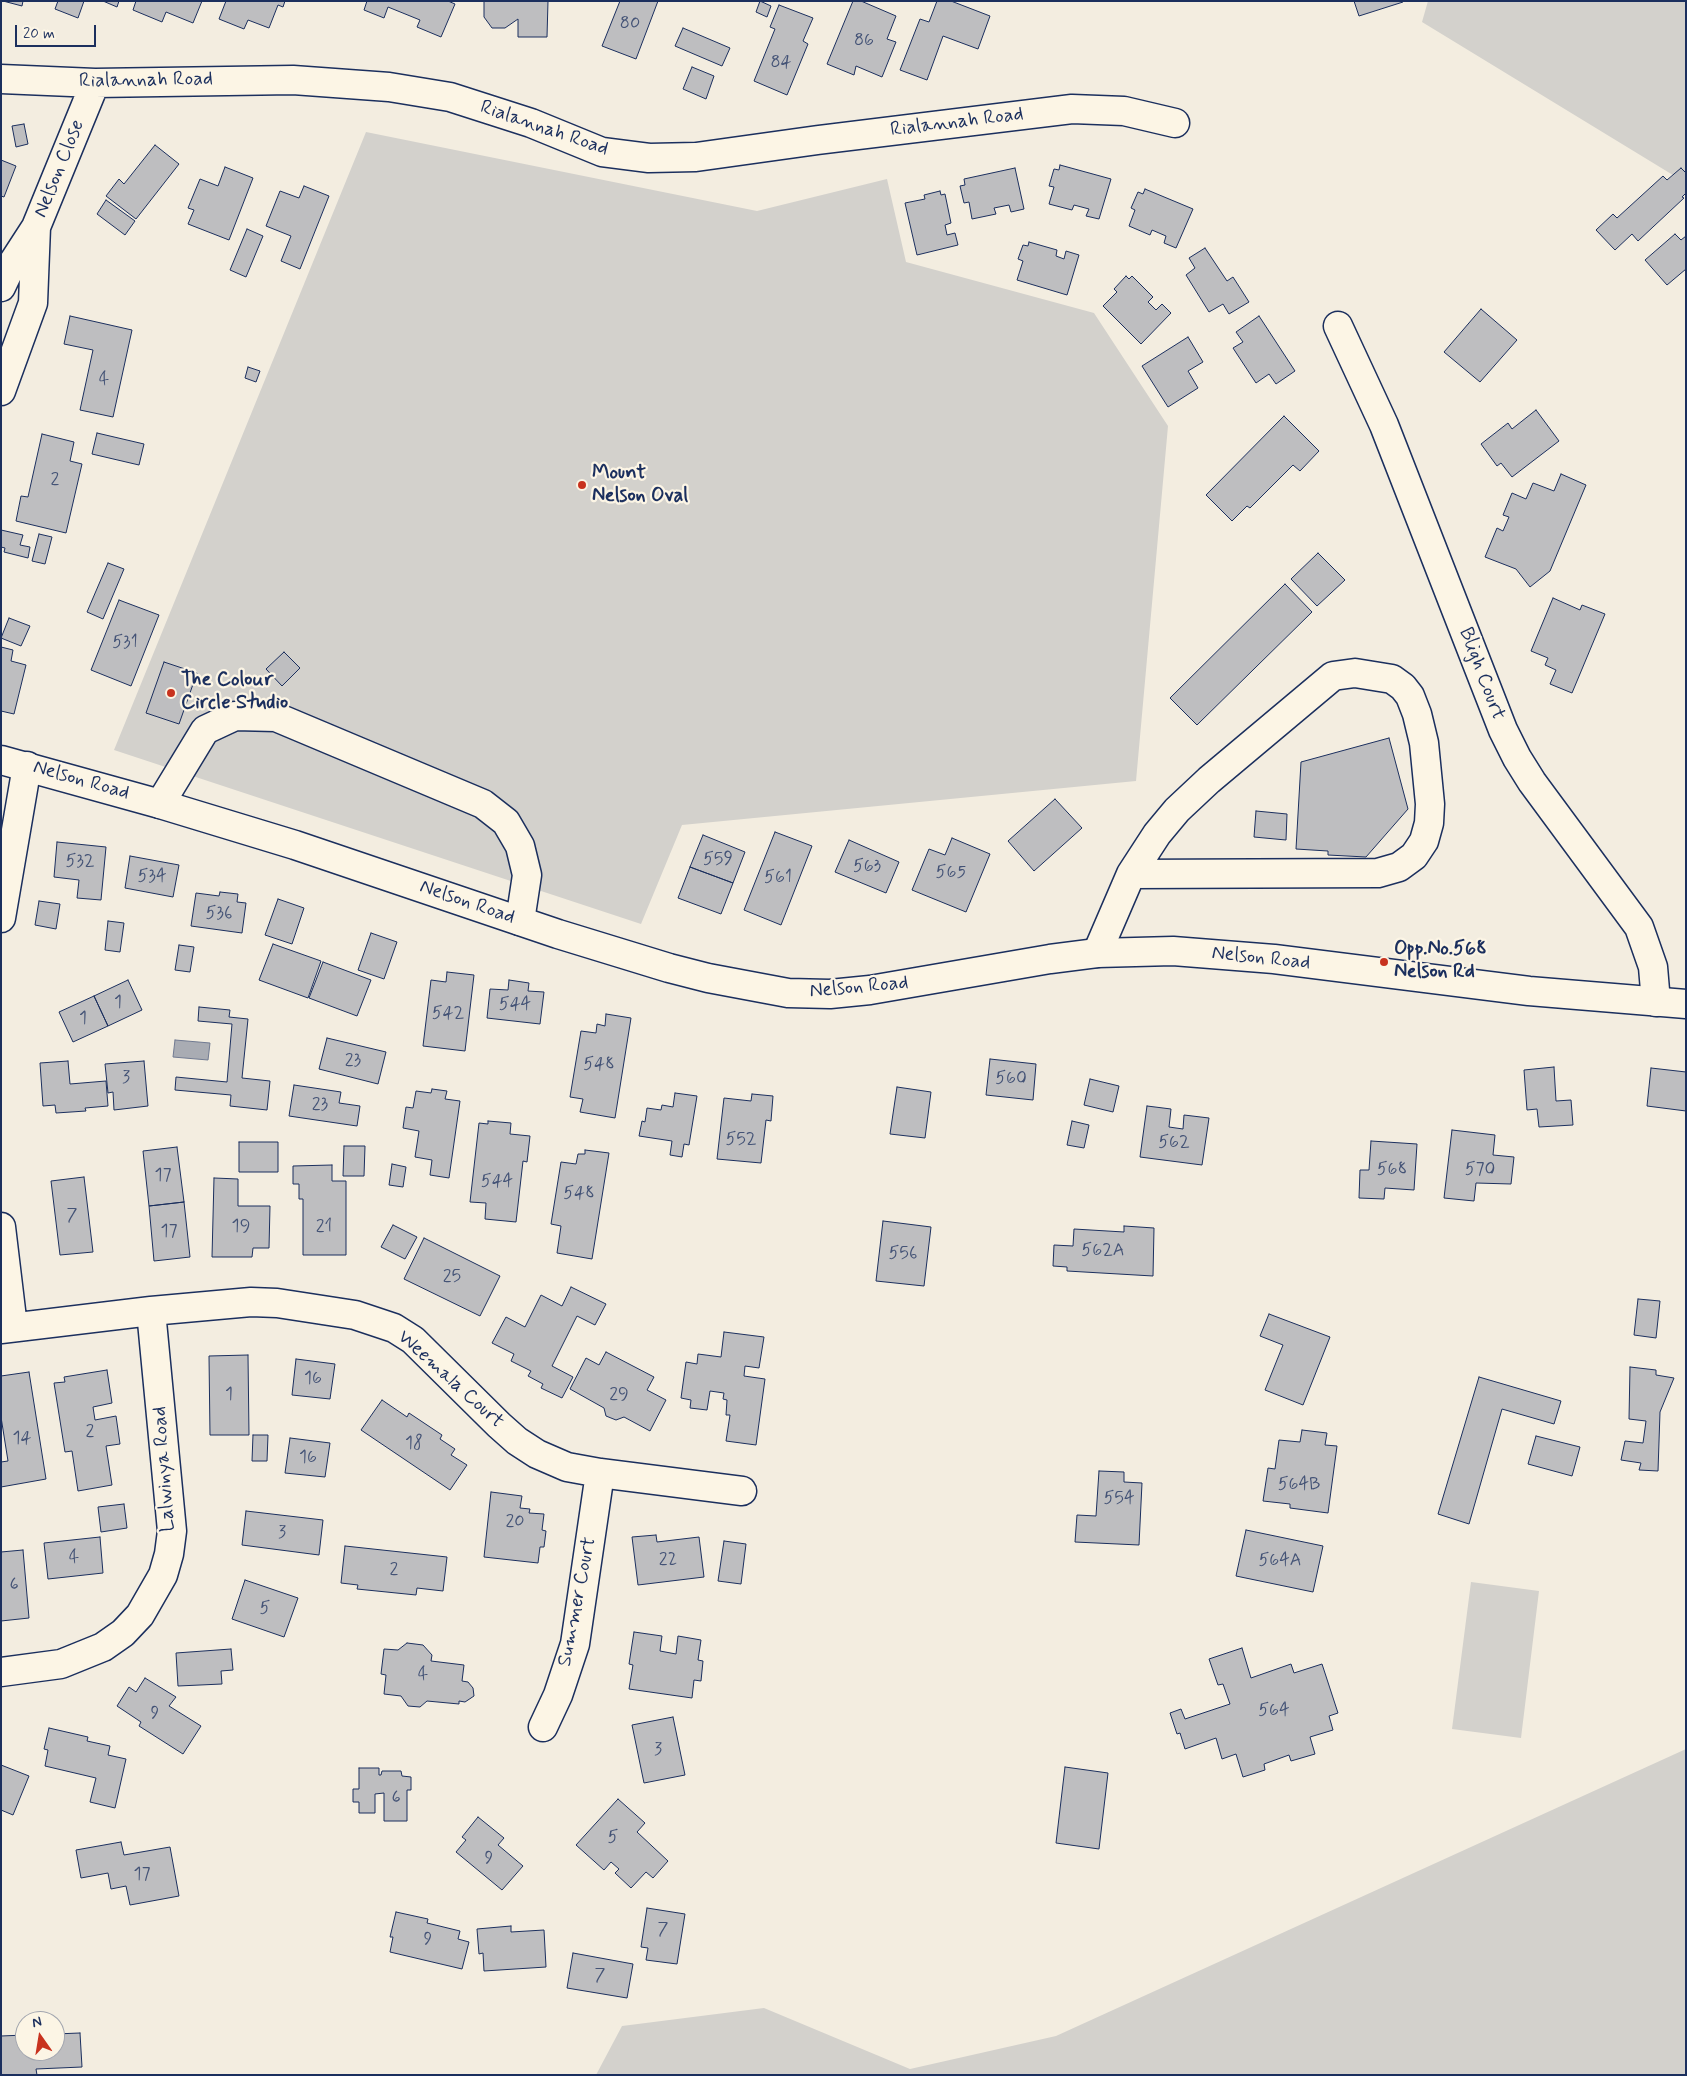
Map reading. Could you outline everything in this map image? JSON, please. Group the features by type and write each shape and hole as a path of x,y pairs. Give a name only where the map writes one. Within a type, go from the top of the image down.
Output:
{"street":[{"name":"Rialannah Road","path":"1,78 95,83 293,80 389,87 450,97 532,124 602,152 649,158 696,157 1072,109 1124,111 1175,123"},
{"name":"Nelson Close","path":"1,288 12,264 36,227 95,83"},
{"name":"Nelson Close","path":"1,391 33,303 36,227"},
{"name":"Bligh Court","path":"1338,326 1384,425 1502,730 1516,758 1527,774 1639,927 1653,967 1656,1002"},
{"path":"1098,953 1131,874 1157,834 1177,810 1209,780 1333,676 1355,673 1392,679 1410,696 1417,714 1424,743 1430,804 1424,841 1414,856 1399,867 1378,873 1131,874"},
{"path":"160,804 205,730 235,716 276,717 484,804 506,822 520,846 527,875 520,921"},
{"name":"Nelson Road","path":"14,763 295,844 520,921 692,974 788,992 830,994 870,990 1050,959 1098,953 1173,951 1274,960 1529,991 1686,1004"},
{"path":"1,918 14,763"},
{"path":"1,1228 7,1328"},
{"name":"Weemala Court","path":"7,1328 224,1303 278,1303 355,1315 394,1328 413,1340 517,1440 538,1454 567,1467 600,1473 742,1491"},
{"name":"Lalwinya Road","path":"1,1672 61,1664 103,1648 123,1633 140,1615 162,1575 169,1554 172,1531 151,1311"},
{"name":"Summer Court","path":"543,1727 558,1695 575,1644 600,1473"}],"shaded area":[{"path":"1428,1 1686,1 1686,183 1422,22"},
{"path":"366,132 757,211 887,179 906,262 1094,313 1168,426 1136,781 682,825 641,924 114,750"},
{"path":"175,1040 210,1043 208,1060 173,1057"},
{"path":"1471,1582 1539,1591 1521,1738 1452,1729"},
{"path":"1686,1749 1686,2075 596,2075 622,2026 764,2008 910,2069 1056,2036"}],"building":[{"path":"3,1 23,1 22,6"},
{"path":"58,1 84,1 78,18 55,9"},
{"path":"103,1 119,1 117,7"},
{"path":"136,1 202,1 193,23 166,12 162,22 133,10"},
{"path":"226,1 285,1 283,7 278,5 269,28 248,20 244,29 219,19"},
{"path":"367,1 448,1 455,4 441,37 417,27 420,20 388,7 384,18 364,10"},
{"path":"484,1 548,1 547,37 518,37 518,19 505,28 492,28 484,17"},
{"path":"620,1 658,1 636,59 602,46"},
{"path":"760,1 771,6 767,17 756,12"},
{"path":"853,1 861,1 896,16 887,39 896,42 882,77 856,66 854,75 827,64"},
{"path":"937,1 951,1 990,16 978,49 943,36 927,80 900,70 920,19 929,22"},
{"path":"1354,1 1403,1 1403,2 1359,16"},
{"path":"779,5 813,18 803,41 808,44 787,95 754,81 775,29 770,27"},
{"path":"683,28 730,48 722,66 675,46"},
{"path":"692,67 714,76 706,99 683,89"},
{"path":"24,124 28,144 16,147 12,126"},
{"path":"155,145 179,164 136,219 106,196 119,179 124,184"},
{"path":"1,160 16,166 4,197 1,196"},
{"path":"1060,165 1111,179 1099,219 1086,216 1089,209 1074,205 1072,210 1049,204 1054,187 1049,186 1054,169 1059,170"},
{"path":"225,167 253,178 229,240 188,224 194,210 188,208 200,179 218,186"},
{"path":"1015,168 1024,209 1011,212 1009,205 994,208 996,214 972,219 969,202 964,203 960,186 965,185 964,179"},
{"path":"1681,168 1686,173 1686,193 1682,197 1684,198 1638,241 1632,234 1615,250 1596,230 1613,214 1617,218 1663,176 1667,180"},
{"path":"304,186 329,196 300,269 281,261 291,236 266,226 280,191 299,198"},
{"path":"1145,189 1193,209 1176,248 1164,243 1166,236 1152,230 1150,235 1129,226 1135,210 1131,208 1138,192 1143,194"},
{"path":"940,191 941,195 945,194 951,223 945,225 947,235 955,233 958,245 917,255 905,203 925,199 924,195"},
{"path":"106,200 135,221 125,235 97,214"},
{"path":"247,229 263,236 246,277 230,270"},
{"path":"1675,234 1681,240 1686,236 1686,269 1667,285 1645,260"},
{"path":"1029,242 1057,250 1056,256 1064,259 1066,251 1079,255 1067,295 1017,280 1023,261 1018,259 1023,245 1028,246"},
{"path":"1205,248 1227,281 1233,277 1249,302 1229,314 1223,304 1209,312 1186,275 1195,268 1189,258"},
{"path":"1126,276 1129,279 1132,276 1153,297 1148,302 1156,310 1162,304 1171,313 1141,344 1103,306 1117,292 1114,289"},
{"path":"1481,309 1517,340 1480,382 1444,352"},
{"path":"70,316 132,330 113,417 80,410 93,350 64,344"},
{"path":"1259,316 1295,371 1276,384 1269,374 1256,383 1233,348 1243,342 1236,332"},
{"path":"1188,337 1203,362 1188,371 1198,388 1168,407 1142,366"},
{"path":"248,367 260,371 256,382 245,378"},
{"path":"1536,410 1559,441 1512,477 1501,463 1497,466 1481,444 1508,423 1512,429"},
{"path":"1284,416 1319,451 1300,471 1293,465 1250,508 1247,506 1232,521 1206,495"},
{"path":"97,433 144,444 139,465 92,454"},
{"path":"42,434 74,442 70,461 82,464 66,533 16,521 21,496 28,497"},
{"path":"1561,474 1586,485 1550,571 1530,587 1516,569 1485,557 1497,528 1503,531 1509,517 1503,515 1512,493 1526,499 1533,483 1554,491"},
{"path":"1,530 23,535 20,545 30,547 28,558 4,552 5,548 1,547"},
{"path":"39,534 52,537 45,564 32,561"},
{"path":"1318,553 1345,580 1317,606 1291,579"},
{"path":"108,563 124,569 103,619 87,612"},
{"path":"1285,584 1312,612 1197,725 1170,698"},
{"path":"1553,598 1580,610 1582,605 1605,614 1572,693 1550,684 1556,670 1545,665 1548,658 1531,651"},
{"path":"119,600 159,615 131,686 91,670"},
{"path":"9,618 30,626 21,646 1,638"},
{"path":"1,647 13,650 11,661 26,665 14,714 1,711"},
{"path":"284,652 300,668 282,686 266,669"},
{"name":"The Colour Circle Studio","path":"164,662 197,673 179,724 146,713"},
{"path":"1389,738 1408,809 1366,857 1328,855 1328,851 1296,849 1301,762"},
{"path":"1055,799 1082,828 1034,871 1008,841"},
{"path":"1256,811 1287,814 1286,840 1254,837"},
{"path":"775,832 812,846 781,925 744,910"},
{"path":"703,835 745,852 733,883 690,867"},
{"path":"952,838 990,854 966,912 912,890 929,849 945,855"},
{"path":"849,840 899,862 886,893 835,872"},
{"path":"57,842 106,847 101,900 77,898 79,880 54,877"},
{"path":"130,856 179,865 173,897 125,888"},
{"path":"690,867 733,883 721,914 678,898"},
{"path":"220,892 238,894 237,902 246,903 242,933 191,926 196,893 219,896"},
{"path":"278,899 304,908 292,944 265,935"},
{"path":"39,901 60,904 56,929 35,925"},
{"path":"108,921 124,923 120,952 105,950"},
{"path":"371,933 397,942 384,979 358,970"},
{"path":"273,944 321,961 308,998 259,980"},
{"path":"179,945 194,947 190,972 175,970"},
{"path":"323,962 371,980 357,1016 309,998"},
{"path":"447,972 474,975 465,1051 423,1046 431,980 446,982"},
{"path":"128,980 142,1010 108,1026 94,996"},
{"path":"509,980 529,983 528,991 544,992 540,1024 487,1018 490,989 508,990"},
{"path":"94,996 108,1026 73,1042 59,1012"},
{"path":"199,1007 230,1010 229,1017 248,1019 242,1078 270,1081 267,1110 230,1106 231,1095 175,1090 176,1077 227,1082 232,1024 198,1021"},
{"path":"606,1014 631,1018 615,1118 580,1112 583,1099 570,1097 581,1031 596,1033 597,1024 605,1026"},
{"path":"327,1038 386,1052 378,1084 319,1069"},
{"path":"990,1059 1036,1064 1033,1100 986,1095"},
{"path":"68,1061 70,1084 106,1081 108,1106 85,1108 86,1111 56,1113 55,1105 43,1106 40,1063"},
{"path":"144,1061 148,1106 114,1110 113,1092 108,1093 105,1064"},
{"path":"1554,1067 1556,1101 1571,1100 1573,1125 1539,1127 1537,1109 1527,1110 1524,1070"},
{"path":"1651,1068 1686,1072 1686,1111 1647,1106"},
{"path":"1090,1079 1119,1086 1113,1112 1084,1105"},
{"path":"294,1085 341,1092 339,1103 360,1106 357,1126 289,1116"},
{"path":"897,1087 931,1092 925,1138 890,1134"},
{"path":"432,1089 447,1091 445,1099 460,1101 449,1178 430,1175 432,1160 415,1157 419,1131 403,1128 406,1107 413,1108 416,1091 431,1093"},
{"path":"675,1093 697,1096 689,1145 684,1144 682,1157 670,1155 672,1141 639,1136 642,1121 645,1122 647,1108 661,1110 662,1105 673,1107"},
{"path":"752,1094 773,1096 771,1121 766,1120 761,1163 717,1159 724,1098 751,1101"},
{"path":"1147,1106 1171,1109 1169,1127 1183,1129 1184,1115 1209,1118 1202,1165 1140,1157"},
{"path":"488,1121 511,1123 510,1134 530,1136 527,1162 523,1161 516,1222 485,1219 486,1203 470,1202 479,1123 488,1124"},
{"path":"1072,1121 1089,1125 1084,1148 1067,1145"},
{"path":"1452,1130 1495,1135 1493,1155 1514,1157 1511,1184 1476,1183 1474,1201 1444,1198"},
{"path":"1371,1141 1417,1144 1414,1190 1385,1188 1384,1199 1359,1198 1360,1170 1369,1170"},
{"path":"239,1142 278,1142 278,1172 239,1172"},
{"path":"344,1146 365,1146 364,1176 343,1176"},
{"path":"177,1147 184,1202 149,1206 143,1151"},
{"path":"585,1150 609,1153 592,1259 557,1253 561,1226 551,1224 561,1162 576,1164 578,1154 585,1154"},
{"path":"392,1164 406,1167 403,1187 389,1185"},
{"path":"332,1165 332,1181 346,1181 346,1255 303,1255 303,1199 299,1199 299,1184 293,1184 293,1166"},
{"path":"84,1177 93,1252 60,1255 51,1181"},
{"path":"214,1178 238,1179 238,1206 270,1206 269,1248 253,1248 252,1257 212,1257"},
{"path":"184,1202 190,1257 154,1261 149,1206"},
{"path":"883,1221 931,1227 924,1286 876,1281"},
{"path":"393,1225 417,1237 405,1259 381,1247"},
{"path":"1124,1226 1154,1228 1153,1276 1067,1271 1067,1267 1053,1266 1054,1245 1073,1246 1074,1229 1124,1232"},
{"path":"424,1238 500,1276 480,1316 404,1279"},
{"path":"571,1287 606,1304 595,1325 577,1316 552,1366 573,1377 562,1398 541,1388 543,1384 528,1376 531,1371 511,1361 514,1354 492,1343 506,1317 525,1327 541,1295 562,1306"},
{"path":"1638,1299 1660,1301 1656,1338 1634,1335"},
{"path":"1269,1314 1330,1337 1303,1405 1265,1390 1283,1345 1260,1336"},
{"path":"724,1332 764,1337 759,1368 745,1366 744,1376 765,1379 756,1445 726,1441 730,1415 726,1415 727,1400 723,1399 724,1393 710,1391 707,1410 690,1408 691,1400 681,1398 686,1362 697,1364 698,1354 721,1357"},
{"path":"606,1352 654,1377 647,1390 666,1400 650,1431 624,1417 616,1420 606,1416 604,1408 570,1389 586,1358 599,1365"},
{"path":"248,1355 249,1435 210,1435 209,1356"},
{"path":"296,1359 335,1364 330,1399 292,1395"},
{"path":"1630,1367 1656,1370 1656,1375 1674,1378 1660,1412 1658,1471 1639,1470 1641,1463 1621,1460 1625,1441 1643,1443 1646,1421 1629,1419"},
{"path":"107,1370 112,1403 93,1407 95,1420 116,1416 120,1444 106,1446 112,1485 78,1491 72,1451 65,1452 54,1383 65,1382 64,1377"},
{"path":"29,1372 46,1479 1,1487 1,1462 8,1461 1,1417 1,1376"},
{"path":"1479,1377 1561,1401 1554,1424 1502,1409 1469,1524 1438,1514"},
{"path":"382,1400 407,1417 409,1413 442,1435 440,1439 455,1449 451,1455 467,1465 450,1490 361,1430"},
{"path":"1302,1430 1327,1433 1325,1445 1337,1446 1328,1513 1290,1508 1290,1504 1263,1501 1268,1468 1275,1469 1279,1440 1300,1442"},
{"path":"253,1435 268,1435 267,1461 252,1461"},
{"path":"1536,1436 1580,1447 1572,1476 1528,1464"},
{"path":"290,1438 330,1443 325,1477 285,1473"},
{"path":"1099,1471 1124,1472 1124,1482 1142,1483 1139,1545 1075,1542 1077,1515 1096,1516"},
{"path":"491,1492 522,1496 520,1508 530,1509 529,1513 544,1514 542,1530 546,1531 544,1547 540,1547 538,1563 484,1557"},
{"path":"124,1504 127,1528 101,1532 98,1507"},
{"path":"246,1511 323,1520 319,1555 242,1545"},
{"path":"1246,1530 1323,1546 1313,1592 1236,1576"},
{"path":"656,1535 657,1542 699,1537 704,1577 638,1585 632,1537"},
{"path":"100,1537 103,1573 48,1579 44,1543"},
{"path":"724,1541 746,1544 741,1584 718,1581"},
{"path":"345,1546 447,1557 443,1591 417,1588 416,1595 357,1589 358,1585 341,1583"},
{"path":"23,1550 29,1618 1,1621 1,1552"},
{"path":"245,1580 298,1598 284,1637 232,1619"},
{"path":"634,1632 662,1636 660,1651 676,1654 678,1636 701,1640 698,1660 703,1661 701,1681 694,1680 692,1698 629,1689 633,1665 629,1664"},
{"path":"407,1643 423,1645 432,1655 431,1661 464,1665 462,1681 468,1682 473,1688 474,1696 465,1702 459,1701 459,1704 427,1701 420,1707 408,1706 401,1696 384,1694 386,1675 381,1674 384,1649 398,1650"},
{"path":"1242,1648 1251,1678 1291,1664 1294,1673 1322,1664 1338,1713 1329,1716 1333,1730 1310,1737 1315,1754 1291,1761 1289,1755 1264,1764 1265,1770 1243,1777 1236,1754 1222,1759 1216,1738 1185,1749 1180,1733 1177,1734 1170,1713 1181,1709 1185,1719 1230,1704 1223,1684 1218,1685 1209,1659"},
{"path":"231,1649 233,1670 221,1671 222,1684 178,1686 176,1653"},
{"path":"145,1678 176,1697 169,1706 201,1726 183,1754 139,1726 141,1722 117,1706 129,1687 136,1692"},
{"path":"673,1717 685,1775 644,1783 632,1725"},
{"path":"49,1728 88,1737 87,1741 110,1746 108,1755 126,1759 115,1808 90,1802 96,1778 45,1766 48,1750 44,1749"},
{"path":"1,1765 29,1776 13,1815 1,1810"},
{"path":"1065,1767 1108,1773 1099,1849 1056,1843"},
{"path":"359,1768 379,1768 379,1775 381,1775 382,1771 401,1771 402,1776 411,1777 411,1790 407,1790 407,1821 384,1821 384,1793 375,1794 375,1813 359,1813 359,1802 353,1802 353,1789 359,1789"},
{"path":"618,1799 645,1823 637,1832 668,1861 653,1878 646,1872 631,1888 615,1873 619,1869 611,1862 604,1870 576,1845"},
{"path":"478,1817 504,1838 498,1845 523,1866 502,1890 456,1852 466,1840 462,1837"},
{"path":"121,1842 124,1855 170,1847 179,1896 130,1905 126,1886 111,1889 108,1873 81,1878 76,1850"},
{"path":"647,1908 685,1914 677,1964 646,1960 648,1948 641,1947"},
{"path":"396,1912 428,1919 427,1923 460,1931 458,1939 469,1942 462,1969 390,1952 393,1937 390,1937"},
{"path":"511,1926 511,1932 544,1930 546,1967 484,1971 483,1953 479,1954 477,1929"},
{"path":"573,1953 633,1964 627,1998 567,1988"},
{"path":"80,2033 82,2067 36,2069 37,2075 1,2075 1,2036 15,2035 15,2061 65,2061 65,2034"}],"place":[{"name":"Mount Nelson Oval","path":"582,485"},
{"name":"The Colour Circle Studio","path":"171,693"},
{"name":"Opp.No.568 Nelson Rd","path":"1384,962"}]}
